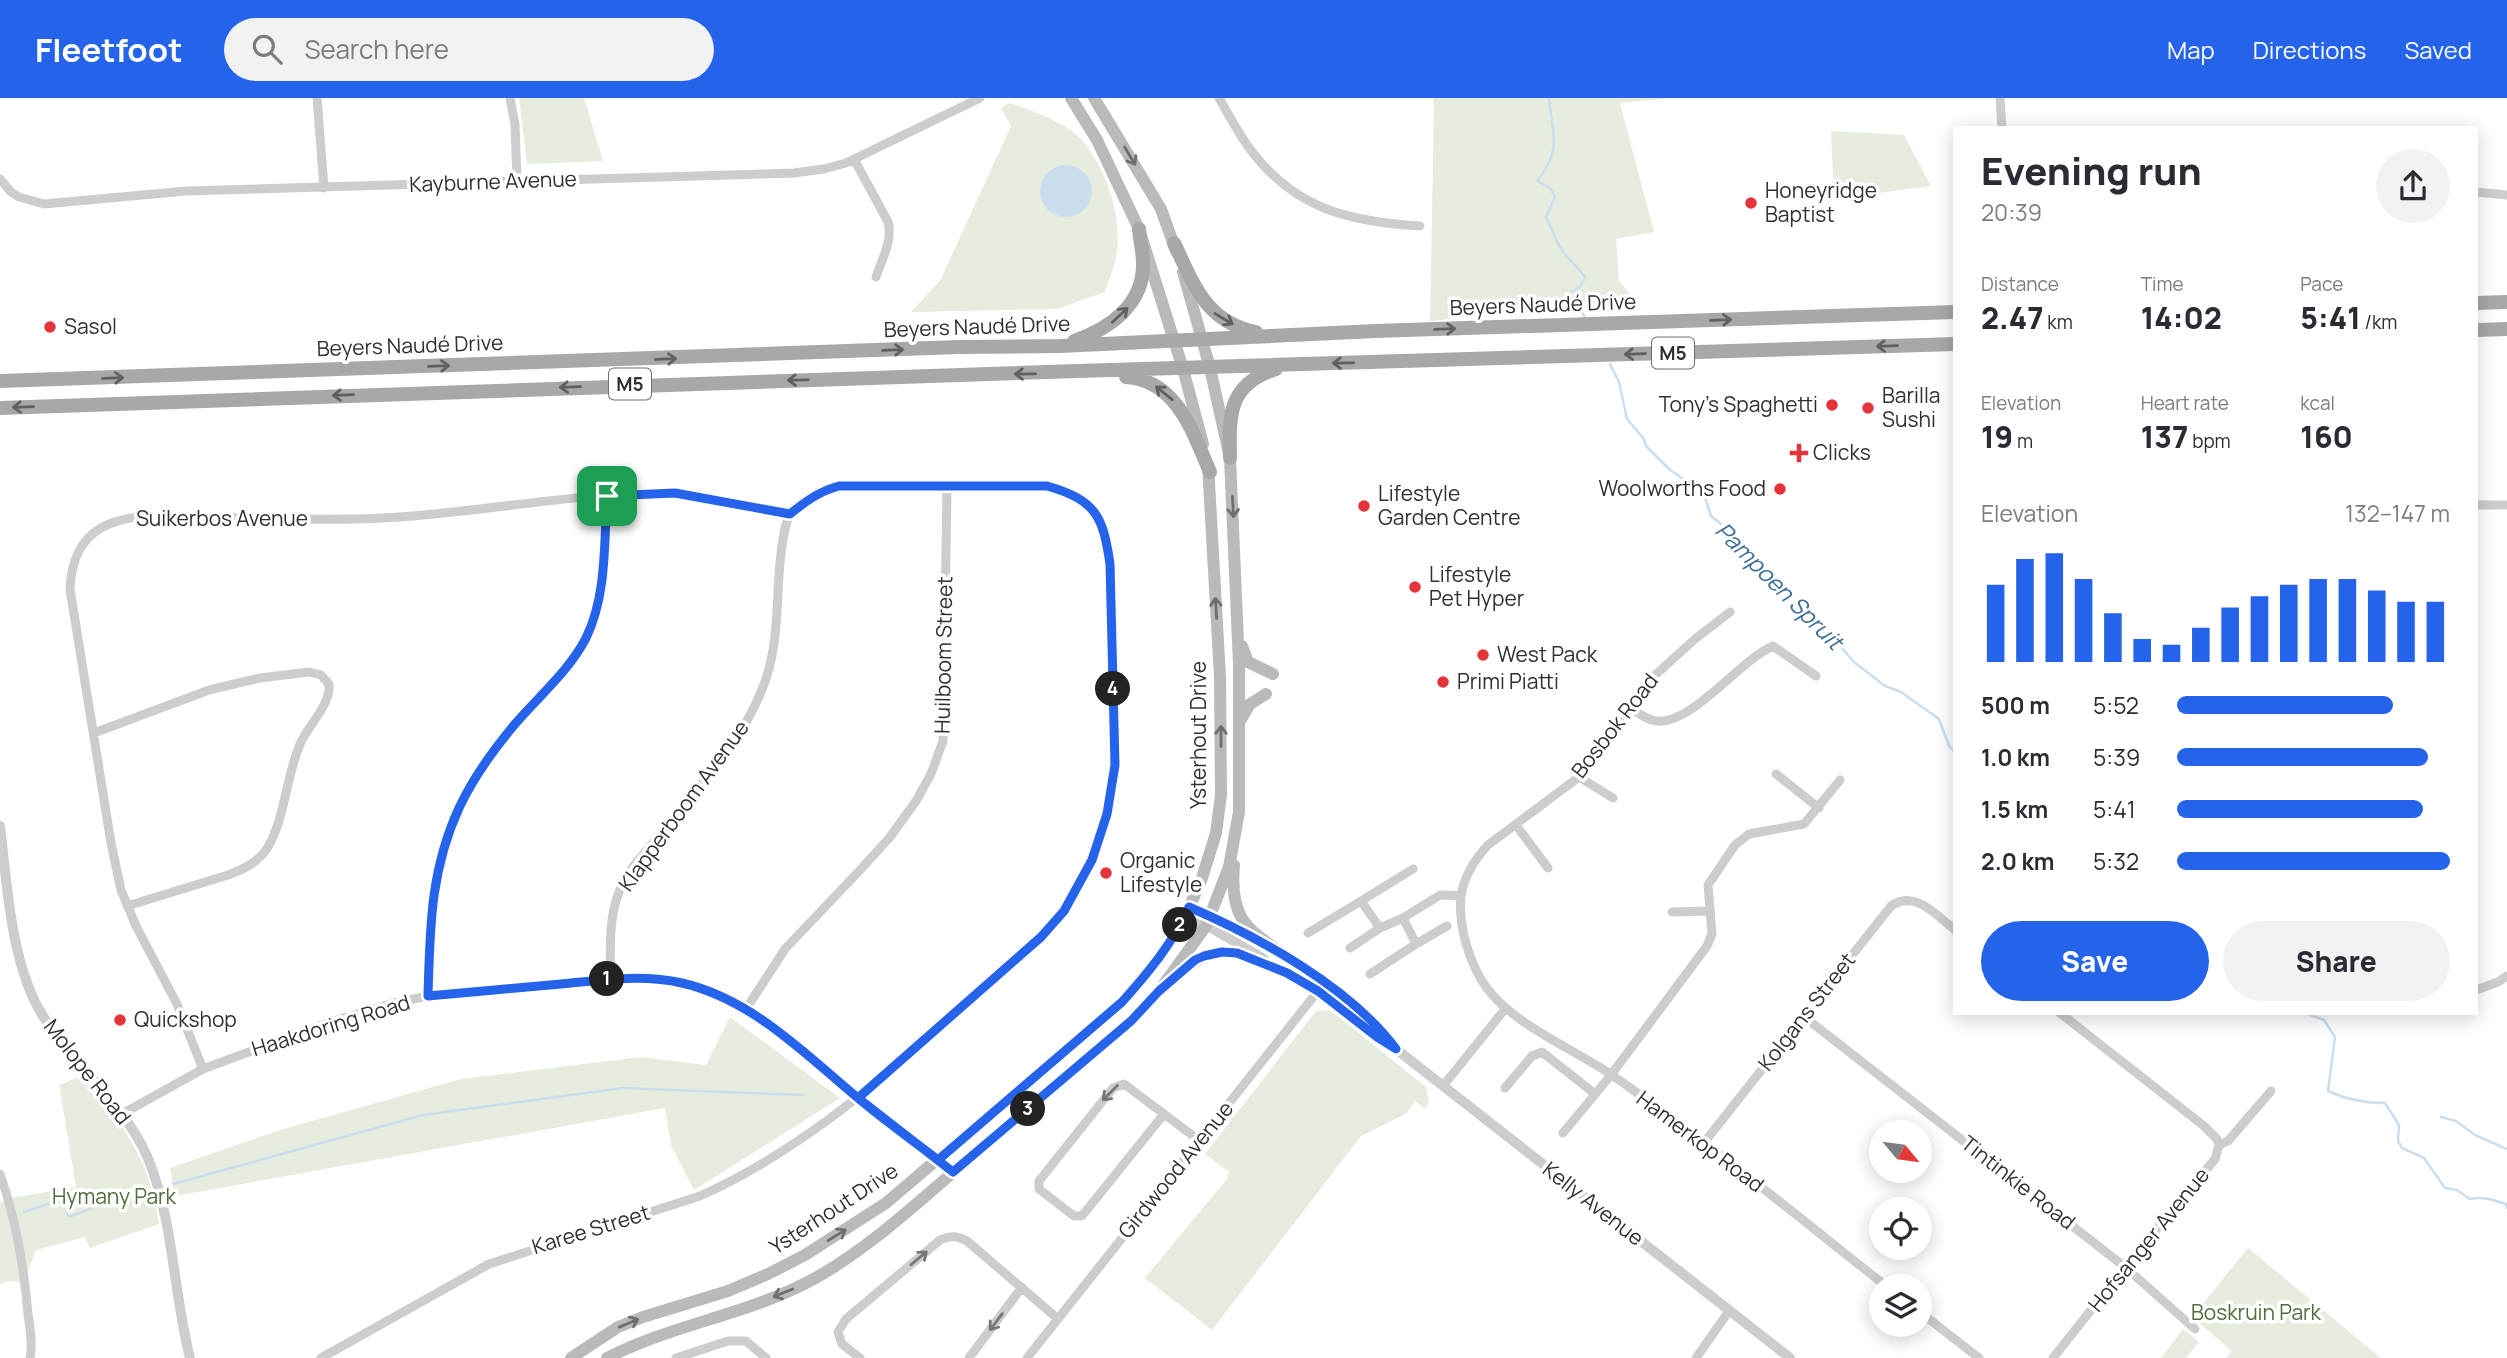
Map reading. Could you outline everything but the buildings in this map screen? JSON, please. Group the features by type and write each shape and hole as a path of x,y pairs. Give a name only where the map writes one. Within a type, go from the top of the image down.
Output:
{"main road":[{"name":"Ysterhout Drive","path":"571,1358 618,1327 728,1291 768,1274 805,1255 886,1203 1122,1002 1166,949 1187,912 1211,854 1221,795 1220,686 1210,472 1183,369 1139,229 1097,140 1071,98"},
{"name":"Ysterhout Drive","path":"607,1358 638,1342 730,1314 818,1276 871,1242 1131,1021 1159,991 1209,921 1229,867 1239,812 1238,632 1230,458 1203,339 1174,243 1161,209 1094,98"},
{"path":"1059,346 1106,328 1127,310 1140,285 1143,265 1139,229"},
{"path":"1174,243 1202,299 1213,312 1244,330 1290,336"},
{"path":"2478,303 2507,302"},
{"name":"Beyers Naudé Drive","path":"0,381 959,347 1059,346 1953,312"},
{"path":"2478,330 2507,330"},
{"name":"M5","path":"0,408 681,382 1073,373 1953,344"},
{"path":"1230,458 1230,427 1235,398 1256,377 1294,364"},
{"path":"1073,373 1134,377 1160,389 1188,420 1210,472"},
{"path":"1238,632 1248,662 1273,674"},
{"path":"1240,722 1250,705 1266,694"},
{"path":"1237,834 1233,884 1236,909 1248,928 1290,967"},
{"path":"1159,991 1195,960 1222,952 1290,967"}],"street":[{"path":"317,98 324,188"},
{"path":"510,98 515,125 517,181"},
{"name":"Kayburne Avenue","path":"0,179 19,197 44,204 186,191 794,173 824,169 854,159 980,98"},
{"path":"1219,98 1249,148 1281,183 1332,212 1377,223 1420,226"},
{"path":"2000,98 2002,126"},
{"path":"854,159 890,229 876,277"},
{"path":"2478,192 2507,197"},
{"path":"2478,198 2507,197"},
{"path":"790,514 813,496 839,486 1047,486 1076,497 1097,513 1110,564 1115,765 1107,814 1092,860 1064,911 1041,937 858,1098"},
{"name":"Huilboom Street","path":"746,1009 785,948 890,837 916,801 939,752 943,741 947,487"},
{"name":"Suikerbos Avenue","path":"203,1069 177,1004 127,906 117,872 70,589 71,572 84,542 96,530 130,518 401,517 562,499 675,493 790,514"},
{"path":"428,996 433,895 436,872 445,842 459,808 487,761 514,725 565,669 587,637 601,586 607,496"},
{"path":"2478,505 2507,505"},
{"name":"Klapperboom Avenue","path":"611,979 611,924 619,891 641,857 744,727 766,682 775,640 782,547 790,514"},
{"name":"Bosbok Road","path":"1505,1009 1484,983 1469,950 1462,919 1461,896 1470,869 1488,845 1579,777 1628,706 1656,673 1730,612"},
{"path":"1628,706 1651,720 1672,720 1688,711 1773,646 1816,676"},
{"path":"94,733 226,685 309,672 321,675 329,684 328,697 310,724 296,753 277,825 261,857 242,869 127,906"},
{"path":"1776,774 1819,808"},
{"path":"1579,777 1613,798"},
{"path":"1563,1133 1611,1075 1707,946 1712,934 1707,893 1711,877 1740,839 1749,834 1800,826 1809,821 1840,780"},
{"path":"1516,825 1548,869"},
{"name":"Molope Road","path":"0,834 15,934 27,984 41,1015 122,1114 148,1158 159,1192 190,1358"},
{"path":"1308,933 1413,869"},
{"path":"1350,948 1440,895 1461,896"},
{"name":"Kolgans Street","path":"1703,1144 1891,906 1905,900 1921,904 1953,928"},
{"path":"1361,901 1380,928"},
{"path":"1672,912 1709,911"},
{"name":"Kelly Avenue","path":"1187,912 1209,921 1321,986 1377,1037 1396,1049 1790,1358"},
{"path":"1403,918 1416,944"},
{"path":"1370,974 1447,926"},
{"path":"2478,989 2507,976"},
{"name":"Haakdoring Road","path":"122,1114 203,1069 361,1012 428,996 611,979 663,980 684,983 713,993 746,1009 795,1044 858,1098 953,1172"},
{"name":"Girdwood Avenue","path":"1027,1358 1321,986"},
{"path":"1443,1086 1505,1009"},
{"name":"Hamerkop Road","path":"1505,1009 1611,1075 1871,1274"},
{"path":"2063,1015 2204,1126 2217,1139 2219,1145"},
{"name":"Tintinkie Road","path":"1803,1016 2125,1267 2195,1329"},
{"path":"1505,1088 1532,1056 1542,1052 1595,1094"},
{"path":"1164,1114 1082,1216 1074,1216 1039,1189 1039,1181 1113,1088 1124,1084 1164,1114 1200,1142"},
{"name":"Hofsanger Avenue","path":"2053,1358 2215,1160 2219,1145 2228,1141 2271,1091"},
{"name":"Karee Street","path":"321,1358 489,1264 700,1196 724,1185 816,1129 858,1098"},
{"path":"0,1174 23,1268 31,1343 30,1358"},
{"path":"860,1358 842,1344 838,1332 846,1319 940,1240 948,1237 959,1237 967,1241 1057,1318"},
{"path":"969,1358 1022,1287"},
{"path":"1696,1358 1730,1311"},
{"path":"1932,1321 1979,1358"},
{"path":"676,1358 728,1342 746,1341 766,1358"}],"green space":[{"path":"519,98 584,98 603,161 527,164"},
{"path":"1433,98 1672,98 1620,103 1654,232 1616,239 1619,281 1635,300 1430,321"},
{"path":"1010,103 1067,128 1082,140 1098,164 1110,192 1118,237 1115,261 1105,292 1057,309 911,312 940,281 1011,126 1001,108"},
{"path":"1831,131 1904,135 1931,186 1834,199"},
{"path":"1330,1010 1426,1087 1429,1103 1425,1109 1415,1101 1407,1113 1361,1136 1212,1330 1145,1278 1227,1179 1229,1172 1205,1154 1316,1011"},
{"path":"730,1017 840,1098 694,1190 671,1145 665,1108 175,1196 170,1168 280,1130 461,1079 641,1057 706,1065"},
{"name":"Hymany Park","path":"82,1076 122,1127 141,1161 155,1200 159,1224 90,1248 85,1237 36,1250 24,1282 9,1281 0,1284 0,1202 76,1187 59,1085"},
{"name":"Boskruin Park","path":"2248,1248 2381,1358 2226,1358 2232,1351 2192,1317"},
{"name":"Boskruin Park","path":"2183,1329 2199,1342 2186,1358 2161,1358"}],"water":[{"path":"1066,165 1076,167 1084,173 1090,181 1090,201 1084,209 1076,215 1066,217 1056,215 1048,209 1042,201 1040,191 1042,181 1048,173 1056,167"}],"waterway":[{"name":"Pampoen Spruit","path":"1549,98 1553,150 1537,181 1550,188 1555,197 1546,217 1558,244 1585,277 1581,286 1569,294 1585,317"},
{"name":"Pampoen Spruit","path":"1610,364 1619,382 1627,419 1644,439 1646,446 1669,469 1704,494 1711,516 1720,523 1732,541 1751,555 1768,573 1771,582 1794,606 1808,614 1820,632 1885,686 1901,692 1939,719 1953,750"},
{"name":"Pampoen Spruit","path":"2310,1015 2324,1020 2335,1037 2328,1091 2356,1100 2385,1103 2399,1125 2398,1141 2402,1148 2424,1158 2445,1188 2457,1190 2470,1199 2484,1198 2506,1204 2507,1208"},
{"path":"173,1184 423,1115 623,1088 803,1095"},
{"name":"Pampoen Spruit","path":"2441,1117 2456,1121 2475,1135 2507,1149"},
{"path":"24,1212 57,1201 66,1206 67,1215 71,1216 90,1209 98,1202 147,1193"}],"place":[{"name":"Honeyridge Baptist","path":"1751,203"},
{"name":"Sasol","path":"50,327"},
{"name":"Tony's Spaghetti","path":"1832,405"},
{"name":"Barilla Sushi","path":"1868,408"},
{"name":"Clicks","path":"1799,453"},
{"name":"Woolworths Food","path":"1780,489"},
{"name":"Lifestyle Garden Centre","path":"1364,506"},
{"name":"Lifestyle Pet Hyper","path":"1415,587"},
{"name":"West Pack","path":"1483,655"},
{"name":"Primi Piatti","path":"1443,682"},
{"name":"Organic Lifestyle","path":"1106,873"},
{"name":"Quickshop","path":"120,1020"}],"route":[{"path":"607,496 601,586 587,637 565,669 514,725 487,761 459,808 445,842 436,872 433,895 428,996 611,979 684,983 746,1009 795,1044 858,1098 880,1116 938,1160 1122,1002 1166,949 1189,907 1293,961 1325,982 1380,1026 1396,1049 1318,991 1287,973 1237,953 1222,952 1204,956 1195,960 1159,991 1131,1021 953,1172 880,1116 858,1098 1041,937 1064,911 1092,860 1107,814 1115,765 1110,564 1097,513 1076,497 1047,486 839,486 813,496 790,514 675,493 607,496"}]}
